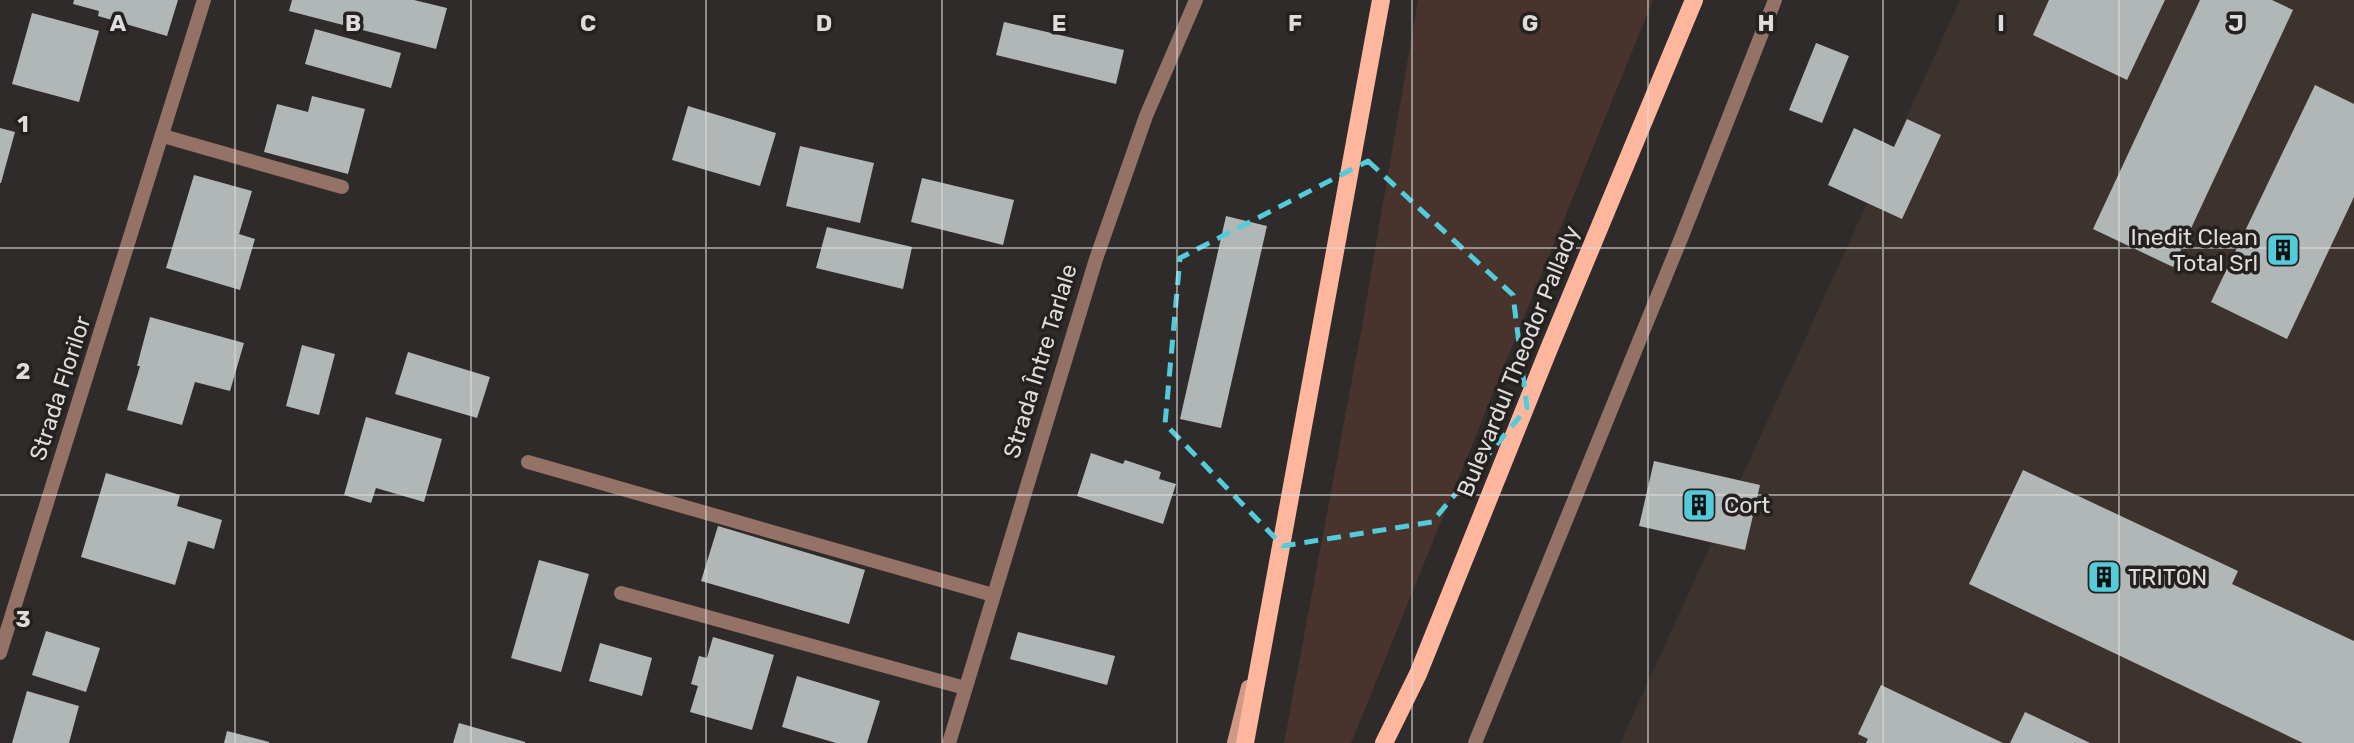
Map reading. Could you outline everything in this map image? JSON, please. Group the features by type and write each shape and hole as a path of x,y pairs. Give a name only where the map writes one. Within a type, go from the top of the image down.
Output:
{"main road":[{"path":"1245,743 1381,0"},
{"name":"Bulevardul Theodor Pallady","path":"1391,743 1548,351 1694,0"},
{"path":"1234,743 1267,622"},
{"path":"1384,743 1418,674"}],"street":[{"name":"Strada Florilor","path":"0,653 205,0"},
{"name":"Strada Între Tarlale","path":"948,743 1116,198 1146,116 1196,0"},
{"path":"1475,743 1682,236 1775,0"},
{"path":"163,136 342,187"},
{"path":"528,462 993,595"},
{"path":"621,593 965,688"}],"highlighted area":[{"path":"1368,161 1513,295 1527,408 1432,522 1283,546 1165,424 1180,258"}],"shaded area":[{"path":"1418,0 1653,0 1351,743 1284,743 1362,326"},
{"path":"1960,0 2354,0 2354,743 1620,743"}],"building":[{"path":"74,0 178,0 167,36 98,16 99,11 73,4"},
{"path":"292,0 414,0 447,8 436,49 289,11"},
{"path":"2049,0 2165,0 2127,80 2033,35"},
{"path":"2200,0 2272,0 2293,10 2173,267 2093,229"},
{"path":"32,13 99,31 79,102 12,84"},
{"path":"1004,22 1124,50 1116,84 996,55"},
{"path":"315,29 401,53 391,88 305,64"},
{"path":"1816,43 1849,56 1822,123 1789,110"},
{"name":"Inedit Clean Total Srl","path":"2315,85 2354,104 2354,197 2287,339 2211,302"},
{"path":"312,96 365,109 348,174 264,152 277,104 308,112"},
{"path":"688,106 776,133 760,186 672,160"},
{"path":"1907,119 1941,135 1902,219 1828,185 1854,128 1894,147"},
{"path":"0,128 15,132 1,183 0,183"},
{"path":"800,146 874,163 860,223 786,206"},
{"path":"194,175 252,191 239,234 255,239 240,290 166,268"},
{"path":"922,178 1014,200 1003,245 911,222"},
{"path":"1226,216 1267,226 1221,428 1180,419"},
{"path":"827,227 912,247 903,289 816,268"},
{"path":"150,317 244,343 230,391 195,382 182,425 127,410"},
{"path":"302,345 335,354 319,415 286,406"},
{"path":"408,352 490,377 477,418 395,394"},
{"path":"366,417 442,439 424,502 376,488 371,503 344,495"},
{"path":"1091,453 1123,464 1125,460 1161,472 1159,479 1176,484 1163,524 1077,496"},
{"name":"Cort","path":"1654,461 1760,485 1745,550 1639,526"},
{"name":"TRITON","path":"2023,470 2238,571 2232,584 2354,641 2354,743 2303,743 1969,584"},
{"path":"106,473 180,495 177,506 222,520 214,549 188,541 175,585 81,557"},
{"path":"718,526 865,570 849,624 701,581"},
{"path":"539,560 589,574 561,672 511,658"},
{"path":"46,631 100,648 86,692 32,675"},
{"path":"1018,632 1115,656 1107,685 1010,659"},
{"path":"713,637 774,655 752,730 690,712 698,686 691,684 699,656 707,658"},
{"path":"600,643 652,658 642,696 589,681"},
{"path":"797,676 880,701 867,743 836,743 782,727"},
{"path":"1881,685 2003,743 1866,743 1868,739 1858,734"},
{"path":"27,691 79,706 69,743 12,743"},
{"path":"2025,712 2090,743 2010,743"},
{"path":"459,723 525,742 525,743 453,743"},
{"path":"227,731 269,742 269,743 224,743"}],"place":[{"name":"Inedit Clean Total Srl","path":"2283,250"},
{"name":"Cort","path":"1699,505"},
{"name":"TRITON","path":"2104,577"}]}
